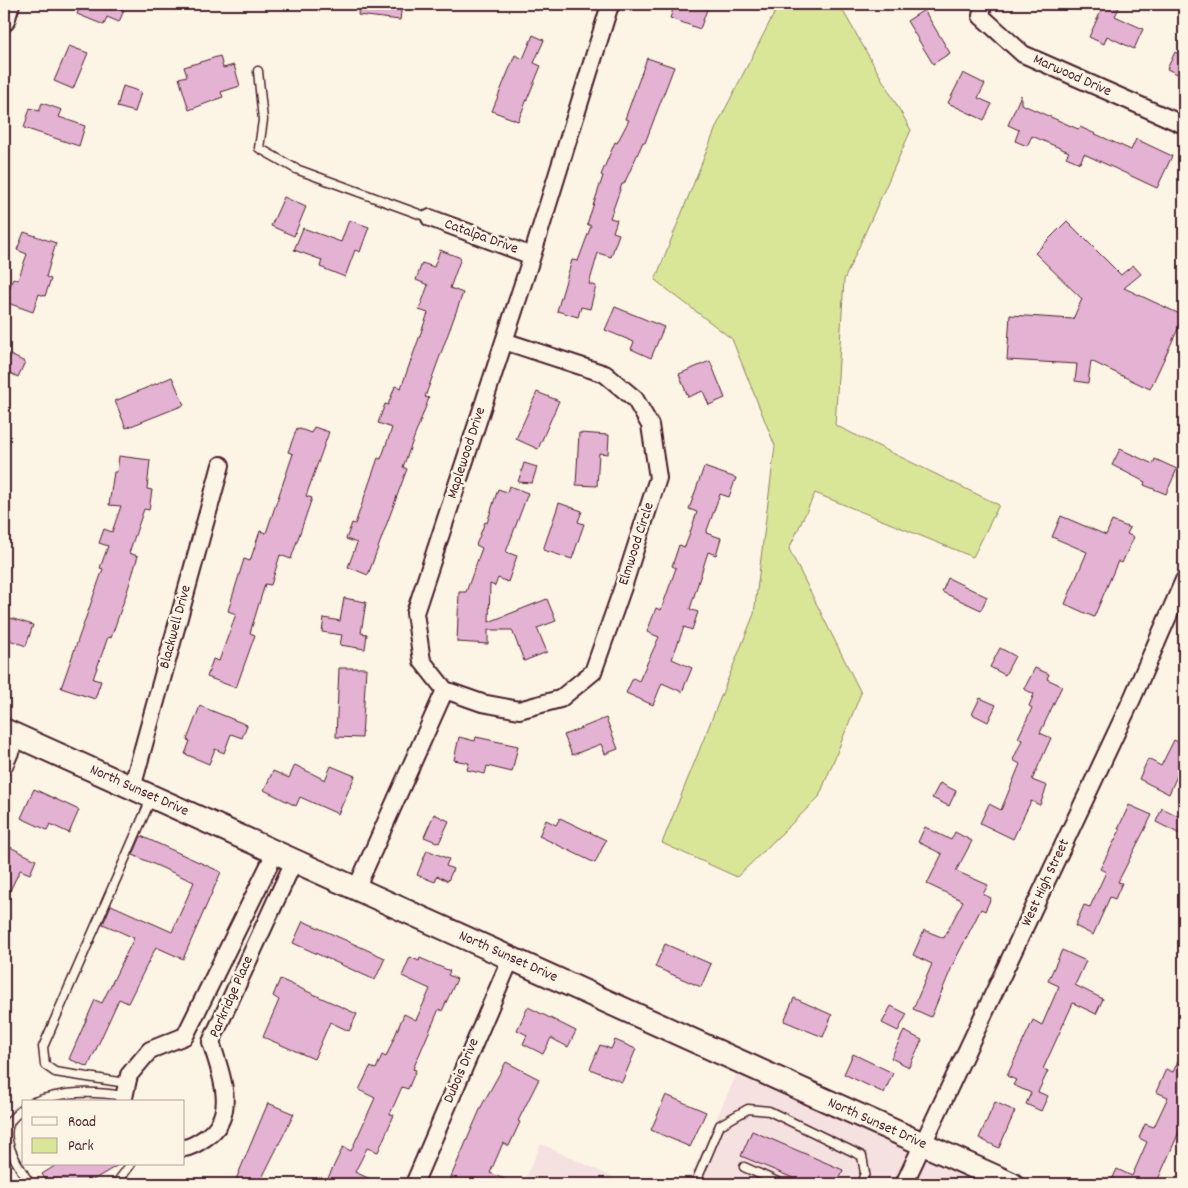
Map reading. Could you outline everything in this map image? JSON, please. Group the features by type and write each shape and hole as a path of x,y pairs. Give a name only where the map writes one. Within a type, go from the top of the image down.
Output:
{"main road":[{"name":"North Sunset Drive","path":"10,733 923,1144 1003,1182"}],"street":[{"path":"4,21 9,4"},
{"name":"Maplewood Drive","path":"445,690 422,660 415,613 532,256 609,8 612,4"},
{"name":"Marwood Drive","path":"983,4 981,16 1023,54 1184,125"},
{"name":"Catalpa Drive","path":"430,218 532,256"},
{"name":"Elmwood Circle","path":"445,690 482,703 520,710 560,699 593,672 658,478 650,425 635,399 605,374 504,341"},
{"name":"Blackwell Drive","path":"132,788 221,465"},
{"name":"West High Street","path":"904,1184 1128,708 1180,603 1184,580"},
{"path":"356,889 445,690"},
{"path":"4,766 10,733"},
{"name":"Parkridge Place","path":"124,1094 128,1075 150,1050 186,1036 284,857"},
{"name":"Parkridge Place","path":"185,1148 191,1147 214,1132 226,1110 223,1080 211,1042 284,857"},
{"name":"Dubois Drive","path":"414,1184 511,958"}],"lane":[{"path":"258,71 263,120 259,148 296,169 430,218"},
{"path":"124,1094 55,1072 45,1065 43,1047 152,798"},
{"path":"39,1100 53,1095 88,1091 124,1094"},
{"path":"22,1109 10,1121 7,1133 14,1156 30,1184"},
{"path":"695,1184 720,1125 748,1109 768,1111 862,1156 865,1173 861,1184"},
{"path":"116,1184 130,1166"},
{"path":"744,1167 782,1184"}],"shaded area":[{"path":"742,1062 1012,1184 687,1184"},
{"path":"541,1144 628,1184 523,1184"}],"green space":[{"path":"779,4 839,4 911,130 844,280 835,425 999,505 973,557 815,493 789,549 861,693 819,797 737,877 662,843 754,614 775,446 732,339 655,280 717,125"}],"building":[{"path":"81,4 107,4 124,10 119,22 107,17 104,25 77,14"},
{"path":"359,4 402,4 400,20 358,15"},
{"path":"675,4 709,4 700,29 670,18"},
{"path":"1104,4 1119,8 1115,16 1143,29 1134,49 1107,36 1104,44 1089,37"},
{"path":"924,10 950,53 933,64 907,21"},
{"path":"533,35 544,40 534,63 541,66 518,121 492,111 515,55 523,59"},
{"path":"69,46 88,53 73,89 54,81"},
{"path":"1175,52 1184,57 1184,77 1167,69"},
{"path":"220,56 223,68 234,65 240,86 221,92 223,97 189,110 179,78 187,76 184,67"},
{"path":"647,58 674,67 645,143 643,142 624,184 622,184 610,218 617,220 613,232 619,234 611,257 598,253 589,284 596,286 590,309 581,307 578,317 557,311 572,260 578,261 591,226 587,224 603,176 601,175 615,142 617,143 629,120 625,119"},
{"path":"963,73 985,84 978,98 992,104 984,120 948,103"},
{"path":"123,86 141,92 135,112 117,107"},
{"path":"1021,95 1021,104 1078,129 1080,127 1131,150 1136,139 1172,156 1157,188 1084,154 1080,163 1066,157 1069,152 1032,136 1027,146 1015,141 1019,130 1008,125"},
{"path":"42,103 62,110 59,117 85,126 79,146 24,128 30,108 39,111"},
{"path":"284,197 306,207 294,236 271,226"},
{"path":"349,220 369,227 360,252 355,250 345,277 320,267 322,260 294,250 303,228 341,242"},
{"path":"1067,221 1121,275 1133,265 1141,274 1124,288 1184,316 1150,389 1091,361 1088,383 1075,381 1077,364 1007,360 1010,315 1073,319 1082,299 1035,253"},
{"path":"24,232 56,243 46,277 51,279 45,296 39,294 33,312 5,302 13,278 18,280 27,254 17,250"},
{"path":"440,250 461,258 450,288 463,293 425,397 429,398 403,467 407,469 368,575 348,567 357,543 346,539 352,523 355,524 378,458 381,459 392,428 378,423 385,404 388,405 395,386 401,388 428,313 419,310 428,285 416,280 422,263 434,267"},
{"path":"615,307 664,327 651,358 631,349 634,342 605,330"},
{"path":"4,352 25,362 18,377 4,370"},
{"path":"710,361 725,398 709,405 703,391 688,397 679,374"},
{"path":"172,377 184,405 126,428 115,401"},
{"path":"537,392 559,401 538,449 516,439"},
{"path":"314,427 329,432 306,496 312,498 291,559 280,555 271,585 265,584 250,633 255,635 236,688 207,677 213,659 219,661 236,614 228,611 244,559 250,561 260,531 266,533 293,454 288,452 297,428 311,433"},
{"path":"579,433 609,435 608,454 599,453 597,486 576,485"},
{"path":"1120,449 1153,464 1155,459 1177,469 1166,494 1144,485 1145,482 1112,465"},
{"path":"119,456 150,460 147,489 152,490 149,510 144,509 129,553 138,556 127,592 111,638 108,637 93,679 101,681 95,699 61,688 103,569 100,568 108,546 99,543 104,529 112,532 121,506 109,505 114,472 117,472"},
{"path":"524,463 537,467 532,483 518,482"},
{"path":"704,467 736,478 729,497 720,494 706,533 721,538 716,555 708,552 690,609 698,612 692,630 684,627 672,659 692,668 682,692 662,683 653,705 626,693 633,678 639,681 659,637 647,632 656,608 661,610 676,568 672,566 679,545 685,547 697,512 689,509"},
{"path":"509,486 528,493 506,552 517,556 508,582 498,578 495,586 490,584 489,622 547,599 556,621 537,628 547,652 524,661 512,630 488,630 488,644 457,642 459,592 466,592 482,548 476,545 485,522 487,523 498,489 507,492"},
{"path":"559,503 582,511 578,522 584,524 572,559 543,550"},
{"path":"1061,516 1106,535 1112,521 1130,528 1127,534 1134,537 1122,563 1118,561 1094,617 1065,604 1087,552 1052,537"},
{"path":"948,578 987,597 981,610 942,592"},
{"path":"344,598 366,602 361,633 367,634 365,649 340,645 342,635 322,632 324,618 340,621"},
{"path":"4,616 33,625 26,646 4,638"},
{"path":"1000,648 1015,656 1005,675 990,667"},
{"path":"339,668 366,668 362,738 336,737"},
{"path":"1035,668 1049,674 1047,679 1062,686 1040,733 1051,738 1032,780 1047,786 1040,805 1031,801 1013,839 980,823 989,804 1001,810 1020,764 1013,760 1022,740 1018,738 1032,708 1029,706 1034,694 1024,689"},
{"path":"980,698 996,705 988,722 972,714"},
{"path":"200,706 247,725 242,738 231,734 224,753 215,749 209,764 185,754 190,741 187,740"},
{"path":"606,718 618,749 605,754 601,744 572,755 564,735"},
{"path":"459,737 475,741 476,737 518,746 512,772 487,766 485,774 467,770 469,763 454,760"},
{"path":"1174,740 1184,745 1184,760 1169,794 1139,779 1148,759 1161,766"},
{"path":"295,765 325,780 331,766 355,776 338,814 300,797 296,806 264,790 273,771 289,778"},
{"path":"940,783 956,791 949,806 932,798"},
{"path":"34,789 79,810 69,833 50,824 47,830 21,818"},
{"path":"1129,805 1152,815 1118,882 1122,883 1115,899 1110,897 1093,935 1075,926 1084,905 1090,907 1106,872 1100,869 1120,830 1118,829"},
{"path":"1162,808 1184,819 1180,834 1156,822"},
{"path":"434,814 449,821 439,843 424,837"},
{"path":"560,818 606,840 595,863 539,836 546,820 556,825"},
{"path":"925,827 951,840 955,832 972,841 956,871 988,885 983,894 991,898 985,911 981,909 954,962 931,1017 913,1009 932,964 913,955 924,930 944,938 963,901 927,884 942,854 918,842"},
{"path":"141,836 221,872 183,959 156,947 128,1003 119,999 88,1067 69,1059 95,1000 102,1003 134,938 103,924 111,905 172,932 194,882 133,855"},
{"path":"4,844 36,860 30,874 20,870 4,903"},
{"path":"427,850 449,859 446,866 453,869 448,881 437,876 435,882 417,875"},
{"path":"303,921 385,958 375,980 293,943"},
{"path":"665,944 711,964 701,987 655,967"},
{"path":"1062,950 1086,961 1075,985 1103,999 1096,1014 1073,1003 1043,1069 1048,1071 1038,1092 1048,1096 1041,1111 1026,1104 1031,1093 1013,1085 1016,1080 1007,1076 1033,1020 1042,1025 1059,986 1048,981"},
{"path":"410,957 419,961 420,958 450,971 448,975 457,979 442,1011 439,1009 413,1069 416,1070 408,1089 402,1087 390,1114 394,1115 378,1152 367,1148 355,1172 381,1184 325,1184 343,1147 351,1151 375,1098 359,1090 370,1067 376,1069 382,1055 386,1057 404,1014 416,1020 430,989 402,976"},
{"path":"280,979 357,1014 349,1031 330,1022 314,1059 263,1037 279,1000 273,996"},
{"path":"794,998 832,1015 823,1037 784,1021"},
{"path":"891,1006 907,1014 898,1031 882,1023"},
{"path":"528,1007 576,1031 568,1047 551,1038 543,1054 523,1044 527,1035 517,1030"},
{"path":"904,1031 922,1040 909,1067 891,1058"},
{"path":"615,1040 636,1049 622,1082 590,1069 600,1045 611,1049"},
{"path":"1184,1048 1184,1121 1156,1184 1110,1184 1117,1169 1132,1176 1147,1142 1139,1138 1145,1124 1154,1127 1168,1097 1156,1092 1166,1069 1173,1072"},
{"path":"853,1054 893,1073 884,1093 844,1074"},
{"path":"506,1062 539,1079 518,1121 520,1122 509,1146 503,1143 490,1173 516,1184 462,1184 450,1179 482,1105"},
{"path":"666,1095 706,1112 690,1147 651,1130"},
{"path":"995,1102 1015,1111 999,1148 979,1138"},
{"path":"268,1103 294,1114 259,1184 234,1184"},
{"path":"752,1131 843,1170 837,1184 807,1184 741,1156"},
{"path":"55,1166 117,1166 86,1184 48,1184 42,1174"}]}
